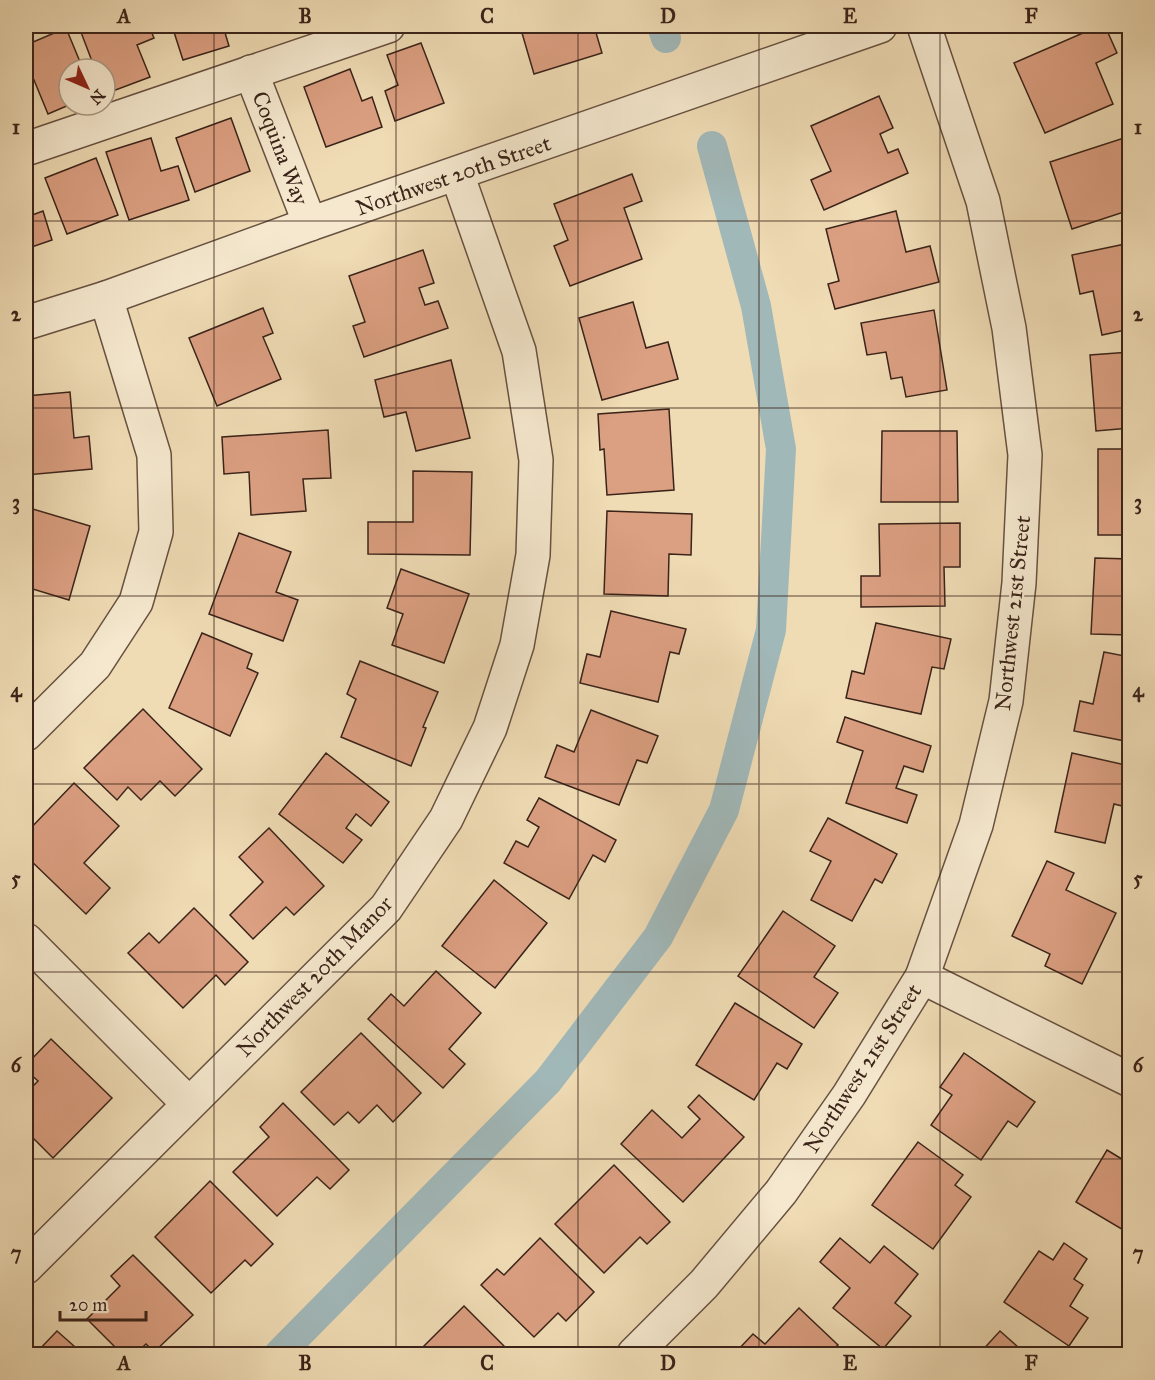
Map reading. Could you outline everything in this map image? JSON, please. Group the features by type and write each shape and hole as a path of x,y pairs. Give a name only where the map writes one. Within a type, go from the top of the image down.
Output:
{"street":[{"name":"Coquina Way","path":"26,149 387,26"},
{"name":"Northwest 20th Street","path":"26,323 106,298 310,224 880,26"},
{"name":"Northwest 21st Street","path":"634,1354 704,1284 781,1192 849,1095 922,977 976,825 1006,702 1019,583 1025,455 1009,328 983,201 924,26"},
{"name":"Coquina Way","path":"251,72 310,224"},
{"name":"Northwest 20th Manor","path":"26,1267 386,908 446,819 490,728 517,645 533,555 536,460 519,351 457,174"},
{"path":"26,734 95,665 136,602 156,532 154,455 106,298"},
{"path":"26,939 188,1103"},
{"path":"922,977 1130,1080"}],"building":[{"path":"149,26 154,38 137,45 150,77 117,89 117,57 90,57 79,27"},
{"path":"161,26 223,26 229,46 183,60 173,29 163,32"},
{"path":"546,26 594,26 602,53 534,74 522,33"},
{"path":"1099,26 1105,26 1117,53 1096,63 1113,104 1045,133 1014,63"},
{"path":"66,28 78,57 57,57 57,110 48,114 34,80 26,84 26,45"},
{"path":"421,43 444,103 395,121 385,91 398,85 387,55"},
{"path":"350,69 362,101 372,97 382,127 326,147 304,87"},
{"path":"879,96 893,128 880,134 888,153 898,149 908,173 824,210 811,180 831,171 811,126"},
{"path":"231,118 250,171 195,192 176,138"},
{"path":"1130,136 1130,210 1072,229 1050,162"},
{"path":"151,138 161,171 178,166 189,200 129,220 106,152"},
{"path":"96,158 118,215 67,234 45,178"},
{"path":"632,174 642,201 624,208 642,259 570,286 554,246 568,240 554,204"},
{"path":"43,211 52,240 26,249 26,212 27,217"},
{"path":"896,211 906,252 930,246 939,282 835,309 828,284 839,281 826,229"},
{"path":"1130,243 1130,329 1102,335 1093,291 1080,294 1072,255"},
{"path":"423,250 434,283 419,288 425,305 438,301 448,328 364,357 353,326 365,322 349,276"},
{"path":"633,302 646,348 668,342 678,379 602,400 579,318"},
{"path":"263,308 273,333 263,337 281,379 217,406 189,338"},
{"path":"934,310 947,390 906,397 902,377 891,379 886,352 867,355 861,323"},
{"path":"1130,352 1130,428 1096,431 1090,355"},
{"path":"451,360 470,438 416,451 406,412 384,417 375,380"},
{"path":"70,392 74,438 89,436 92,469 26,475 26,396"},
{"path":"669,409 674,490 607,495 604,449 600,450 598,414"},
{"path":"328,430 331,478 303,479 306,511 251,515 249,472 224,474 222,437"},
{"path":"882,431 957,431 958,502 881,502"},
{"path":"1098,449 1130,449 1130,535 1098,535"},
{"path":"413,471 472,472 470,555 368,554 368,522 413,522"},
{"path":"26,507 90,526 69,600 26,587"},
{"path":"607,511 692,514 691,555 669,554 668,596 604,594"},
{"path":"960,523 960,567 944,567 945,606 861,607 861,576 880,576 879,524"},
{"path":"239,533 291,552 276,592 298,600 283,641 209,614"},
{"path":"1095,558 1130,559 1130,635 1091,634"},
{"path":"401,569 469,594 444,663 392,645 403,614 387,608"},
{"path":"611,611 686,629 679,654 670,652 658,702 580,683 587,654 600,657"},
{"path":"876,623 951,639 944,669 932,667 921,714 846,698 852,671 864,674"},
{"path":"202,633 252,654 247,668 258,673 230,736 169,708"},
{"path":"1104,652 1130,657 1130,742 1074,731 1080,701 1093,704"},
{"path":"360,661 438,692 423,727 426,728 411,766 341,737 356,699 347,694"},
{"path":"143,709 202,769 175,796 160,781 141,800 128,787 117,800 84,768"},
{"path":"591,710 658,736 647,763 637,760 619,805 545,777 557,745 574,752"},
{"path":"845,717 931,746 923,772 904,766 896,788 917,795 907,823 846,803 863,751 837,742"},
{"path":"326,753 389,802 371,826 356,814 346,828 362,840 343,863 279,814"},
{"path":"1072,753 1130,766 1130,808 1114,804 1105,843 1055,832"},
{"path":"74,783 119,826 84,863 110,888 86,914 26,856 26,833"},
{"path":"539,798 616,840 605,862 593,855 569,899 504,863 516,841 528,847 539,827 527,820"},
{"path":"828,818 897,854 882,883 875,879 852,921 811,900 831,861 810,851"},
{"path":"269,828 324,886 294,915 286,907 253,939 230,915 263,882 239,857"},
{"path":"1047,861 1074,873 1066,890 1116,913 1082,984 1045,966 1050,954 1012,936"},
{"path":"494,880 547,923 495,988 442,946"},
{"path":"194,908 248,962 225,985 216,975 183,1008 128,953 149,933 159,943"},
{"path":"783,911 835,946 814,977 838,993 814,1028 738,976"},
{"path":"436,971 481,1013 449,1049 465,1064 443,1088 368,1019 391,994 404,1006"},
{"path":"1130,975 1130,989 1124,986"},
{"path":"735,1003 802,1044 787,1069 777,1063 754,1100 696,1065"},
{"path":"361,1033 421,1093 393,1122 377,1105 359,1123 348,1112 334,1125 301,1092"},
{"path":"51,1039 112,1098 53,1158 26,1131 26,1121 33,1113 26,1106 26,1093 38,1081 26,1070 26,1065"},
{"path":"964,1053 1035,1102 1017,1127 1008,1121 981,1160 931,1125 952,1095 940,1087"},
{"path":"699,1095 744,1137 683,1202 621,1144 652,1110 682,1138 700,1119 688,1107"},
{"path":"283,1103 349,1170 330,1189 317,1177 277,1216 233,1172 269,1137 260,1127"},
{"path":"918,1142 963,1175 955,1185 971,1197 933,1249 872,1205"},
{"path":"1107,1150 1130,1164 1130,1234 1076,1202"},
{"path":"614,1165 670,1222 647,1244 640,1237 604,1273 555,1224"},
{"path":"210,1181 273,1244 251,1266 245,1260 211,1293 155,1237"},
{"path":"540,1238 594,1292 566,1321 558,1313 534,1337 481,1285 497,1269 504,1275"},
{"path":"840,1238 870,1263 884,1246 918,1274 895,1303 911,1316 883,1349 833,1308 850,1288 820,1262"},
{"path":"1064,1243 1087,1259 1074,1279 1083,1285 1070,1306 1088,1318 1069,1346 1004,1302 1039,1251 1053,1260"},
{"path":"133,1255 193,1315 154,1352 146,1344 135,1354 122,1354 87,1319 120,1286 111,1276"},
{"path":"464,1306 509,1351 505,1354 416,1354"},
{"path":"799,1308 838,1345 828,1354 734,1354 753,1334 765,1344"},
{"path":"57,1331 83,1354 35,1354"},
{"path":"1000,1331 1026,1354 979,1354"}],"waterway":[{"path":"662,26 666,38"},
{"path":"279,1354 548,1081 658,937 724,810 771,630 781,449 756,306 712,146"}]}
